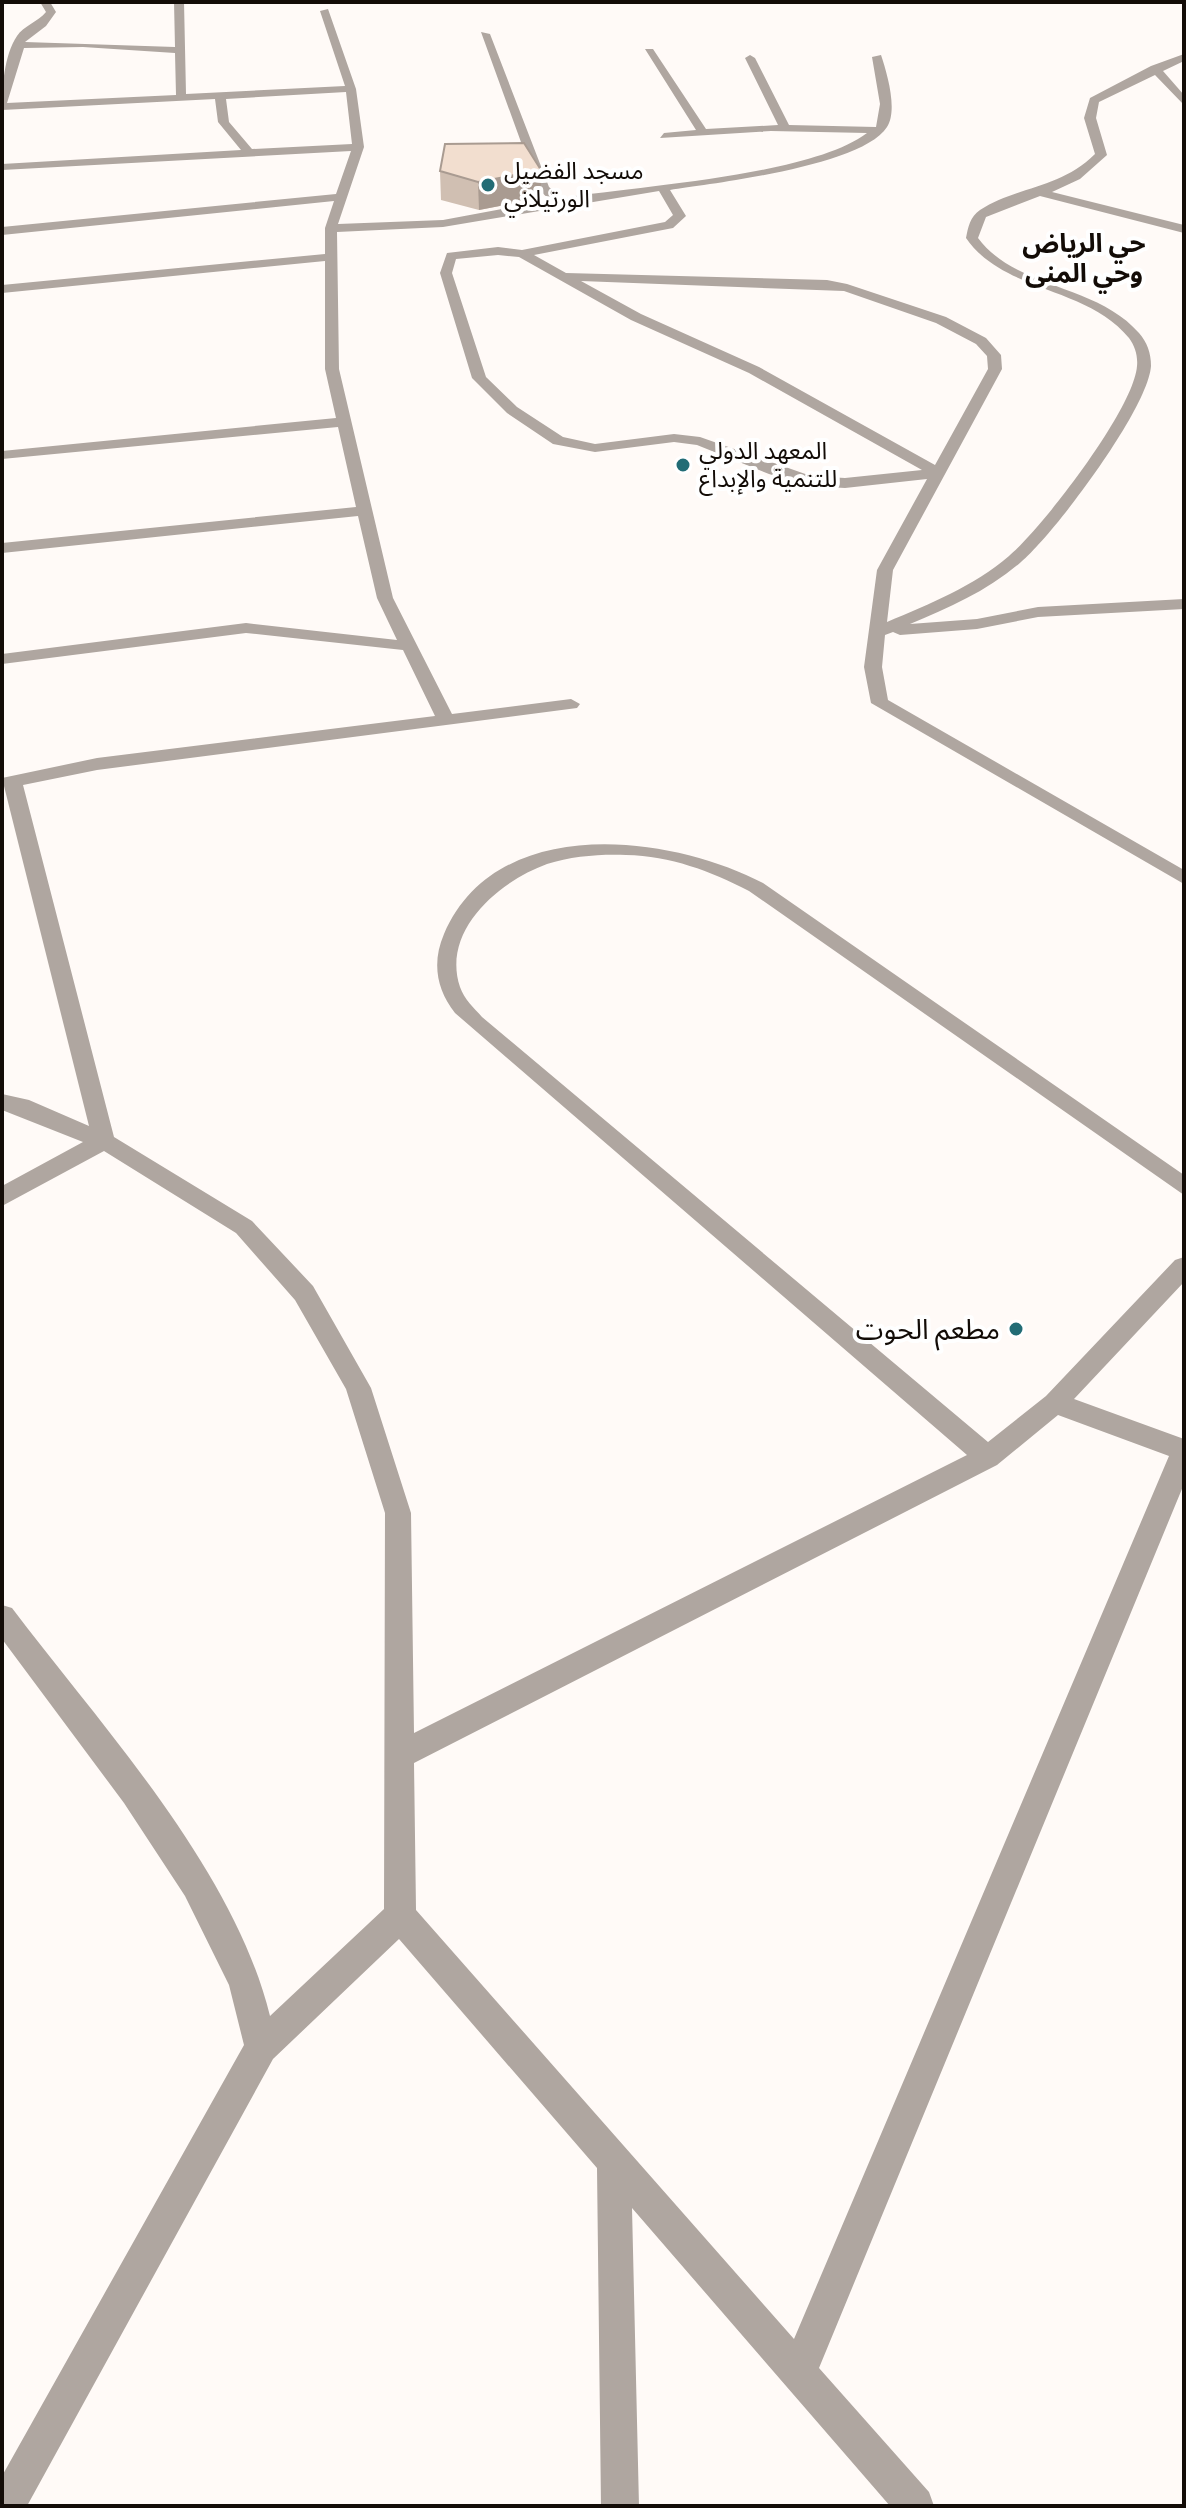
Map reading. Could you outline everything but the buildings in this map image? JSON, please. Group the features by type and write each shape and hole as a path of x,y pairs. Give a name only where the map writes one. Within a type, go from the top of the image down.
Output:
{"street":[{"path":"45,2 51,12 48,18 17,42 2,105 351,89"},
{"path":"179,2 181,98"},
{"path":"325,11 351,89 358,147 331,228 332,369 385,598 446,719"},
{"path":"485,34 544,189 560,202"},
{"path":"17,42 180,50"},
{"path":"649,51 703,133"},
{"path":"331,228 403,228 487,218 560,202 756,173 837,154 880,130 886,117 877,57"},
{"path":"877,632 986,582 1013,563 1032,543 1133,404 1145,366 1143,350 1131,334 1092,304 988,257 972,238 974,225 982,214 1079,174 1101,155 1090,118 1094,100 1155,68 1184,57"},
{"path":"750,58 785,128"},
{"path":"1155,68 1184,102"},
{"path":"220,96 224,122 250,154"},
{"path":"664,136 785,128 880,130"},
{"path":"2,167 358,147"},
{"path":"662,187 680,216 669,225 522,254 498,251 451,256 446,273 479,378 512,410 558,441 595,448 674,438 700,441 810,481 845,483 938,473"},
{"path":"1038,192 1184,229"},
{"path":"2,231 339,197"},
{"path":"522,254 636,317 778,382 938,473"},
{"path":"2,289 332,257"},
{"path":"566,277 827,284 941,320 981,341 994,355 995,369 885,570 873,667 880,703 1184,878"},
{"path":"2,455 344,422"},
{"path":"2,548 365,511"},
{"path":"877,632 977,624 1038,612 1184,604"},
{"path":"2,659 246,628 409,646"},
{"path":"104,1141 8,783 97,764 571,704"},
{"path":"988,1457 474,1022 457,1003 448,983 452,936 461,918 479,896 503,878 533,863 568,853 643,851 716,866 756,887 1184,1187"},
{"path":"2,1102 21,1106 104,1141 244,1227 304,1293 358,1388 398,1513 400,1916 915,2506"},
{"path":"2,1197 104,1141"},
{"path":"399,1756 988,1457 1055,1403 1184,1266"},
{"path":"798,2373 1184,1451 1055,1403"},
{"path":"2,1617 164,1837 219,1928 245,1984 261,2047"},
{"path":"6,2506 261,2047 400,1916"},
{"path":"614,2161 620,2506"}],"place":[{"name":"مسجد الفضيل الورتيلاني","path":"488,185"},
{"name":"المعهد الدولي للتنمية والإبداع","path":"683,465"},
{"name":"مطعم الحوت","path":"1016,1329"}],"district":[{"name":"حي الرياض وحي المنى","path":"1084,258"}]}
